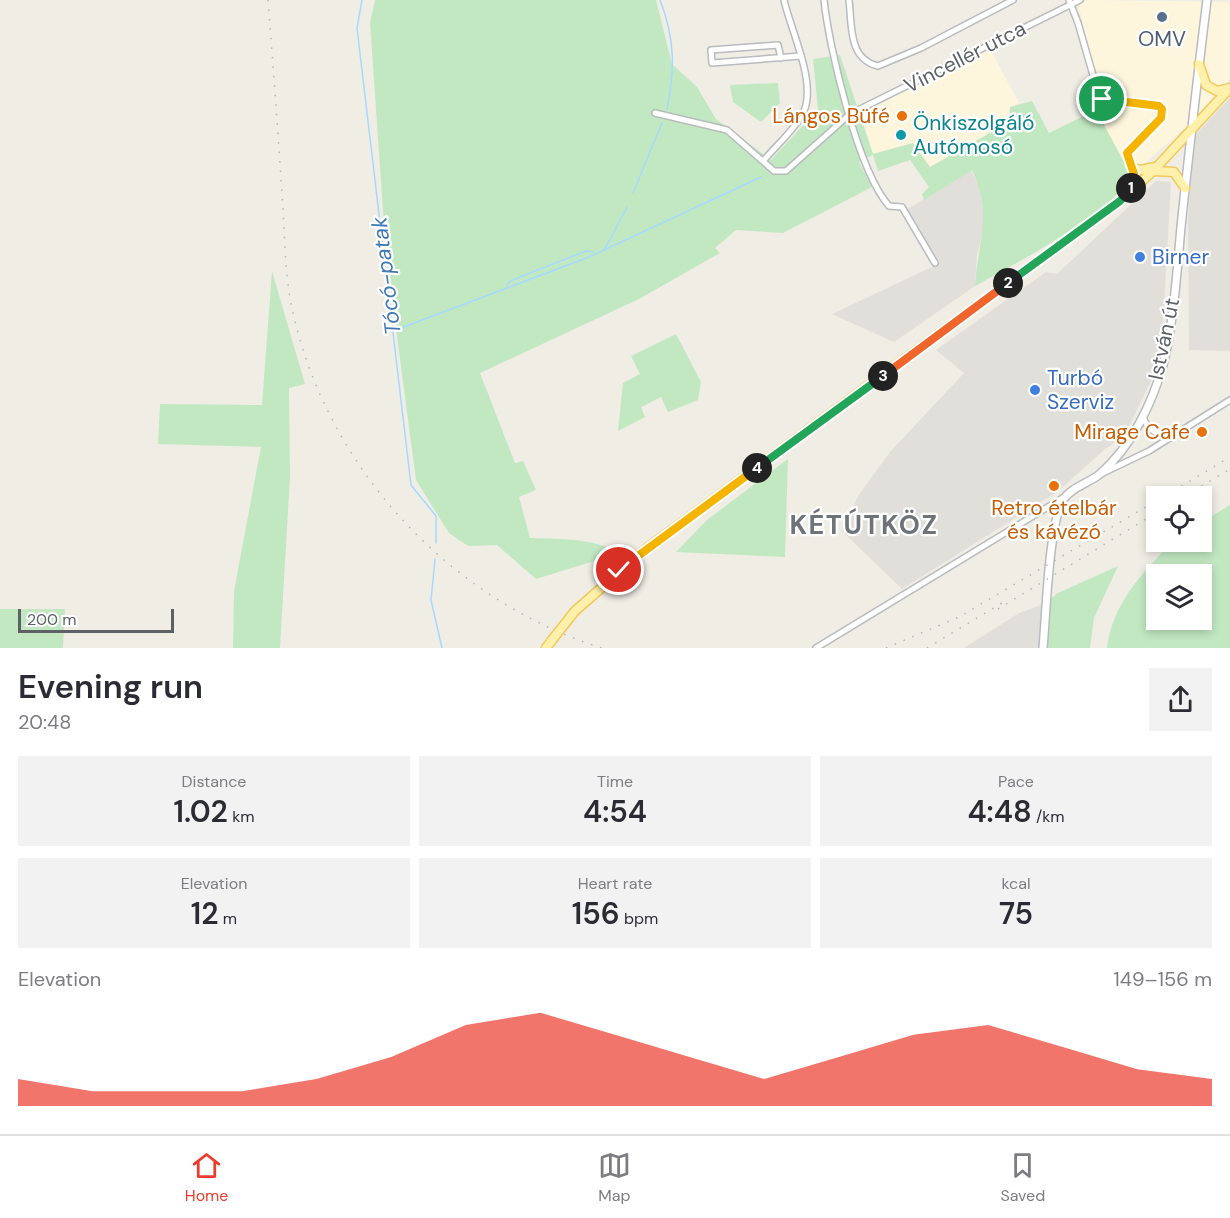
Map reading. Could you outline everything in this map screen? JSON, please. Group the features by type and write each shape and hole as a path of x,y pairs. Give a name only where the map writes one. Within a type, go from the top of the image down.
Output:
{"main road":[{"path":"1199,64 1206,85 1217,91 1230,88"},
{"path":"546,648 574,611 647,548 1128,194 1153,171 1230,88"},
{"path":"1128,194 1134,179 1132,168 1147,170 1160,163"},
{"path":"1153,171 1173,172 1185,188"}],"street":[{"path":"764,160 801,117 806,107 807,95 801,56 784,0"},
{"path":"824,0 835,64 862,152 886,203 893,208 902,207 935,263"},
{"name":"Vincellér utca","path":"849,0 853,42 858,53 867,62 878,66 891,62 1013,0"},
{"name":"Vincellér utca","path":"655,113 727,130 774,171 786,171 850,114 1070,2 1080,0"},
{"name":"István út","path":"816,648 1099,475 1125,446 1143,416 1162,367 1168,339 1190,132 1207,0"},
{"path":"1070,2 1099,96 1107,100 1159,106 1162,109 1161,118 1127,153 1132,168"},
{"path":"781,58 778,45 711,50 712,63 781,58 801,56"},
{"path":"1099,475 1149,451 1230,400"},
{"path":"1143,416 1151,430 1160,435 1172,436"},
{"path":"1043,648 1054,538 1059,509 1066,496"}],"shaded area":[{"path":"1088,0 1230,2 1230,79 1185,128 1131,175 1096,110 1099,108 1100,93 1078,4"},
{"path":"989,47 1019,103 1010,107 1009,122 930,167 913,143 873,154 861,114"},
{"path":"1230,98 1230,351 1189,350 1188,218 1194,136"},
{"path":"971,170 980,189 985,227 977,254 975,286 894,342 832,314 934,266 936,261 906,210"},
{"path":"1156,181 1171,182 1161,360 1125,435 1104,450 1057,492 902,589 842,531 858,496 890,452 964,373 936,350 1046,272 1057,274"},
{"path":"1044,604 1039,648 964,648 1019,613"}],"green space":[{"path":"375,0 656,0 672,64 697,87 716,119 771,160 818,109 813,59 840,55 873,154 913,143 930,167 1009,122 1010,107 1032,101 1049,133 1096,110 1131,175 1123,189 1086,220 975,286 983,214 982,201 972,170 924,200 922,194 929,187 910,160 878,171 873,155 859,162 872,187 783,233 736,230 715,248 720,253 639,299 480,373 515,463 523,461 536,490 519,497 530,538 588,542 620,553 536,579 497,545 468,546 449,533 416,480 386,253 370,23"},
{"path":"778,83 780,103 761,122 733,102 730,85"},
{"path":"272,271 305,384 289,388 290,477 280,648 233,648 234,591 261,447 158,444 160,404 262,405"},
{"path":"676,334 701,382 698,400 668,412 661,397 641,407 645,417 618,431 623,383 640,374 631,356"},
{"path":"788,459 785,557 676,552 707,520"},
{"path":"1230,505 1230,648 1107,648 1115,617 1122,603 1146,570 1146,630 1212,630 1212,564 1152,564 1163,552 1212,552 1212,516"},
{"path":"1118,566 1094,618 1090,648 1039,648 1044,604 1058,593"},
{"path":"0,609 65,609 63,648 0,648"}],"waterway":[{"name":"Tócó-patak","path":"362,0 357,28 411,485 436,516 436,543"},
{"path":"660,0 669,28 672,54 667,109"},
{"path":"633,193 662,123"},
{"path":"401,328 589,257 761,177"},
{"path":"605,249 627,207"},
{"path":"507,285 510,281 586,251 593,252"},
{"name":"Tócó-patak","path":"391,331 399,328"},
{"name":"Tócó-patak","path":"435,559 431,600 442,648"}],"railway":[{"path":"268,0 289,294 308,366 333,421 364,472 402,519 445,561 493,597 546,626 602,648"},
{"path":"1182,486 1230,457"},
{"path":"1202,486 1230,469"},
{"path":"886,648 959,617 1146,507"},
{"path":"998,609 1146,519"},
{"path":"927,648 1002,603"}],"place":[{"name":"OMV","path":"1162,17"},
{"name":"Lángos Büfé","path":"902,116"},
{"name":"Önkiszolgáló Autómosó","path":"901,135"},
{"name":"Birner","path":"1140,257"},
{"name":"Turbó Szerviz","path":"1035,390"},
{"name":"Mirage Cafe","path":"1202,432"},
{"name":"Retro ételbár és kávézó","path":"1054,486"}],"district":[{"name":"KÉTÚTKÖZ","path":"864,524"}],"route":[{"path":"619,570 1128,194 1134,174 1127,153 1161,118 1162,109 1159,106 1102,99"}]}
